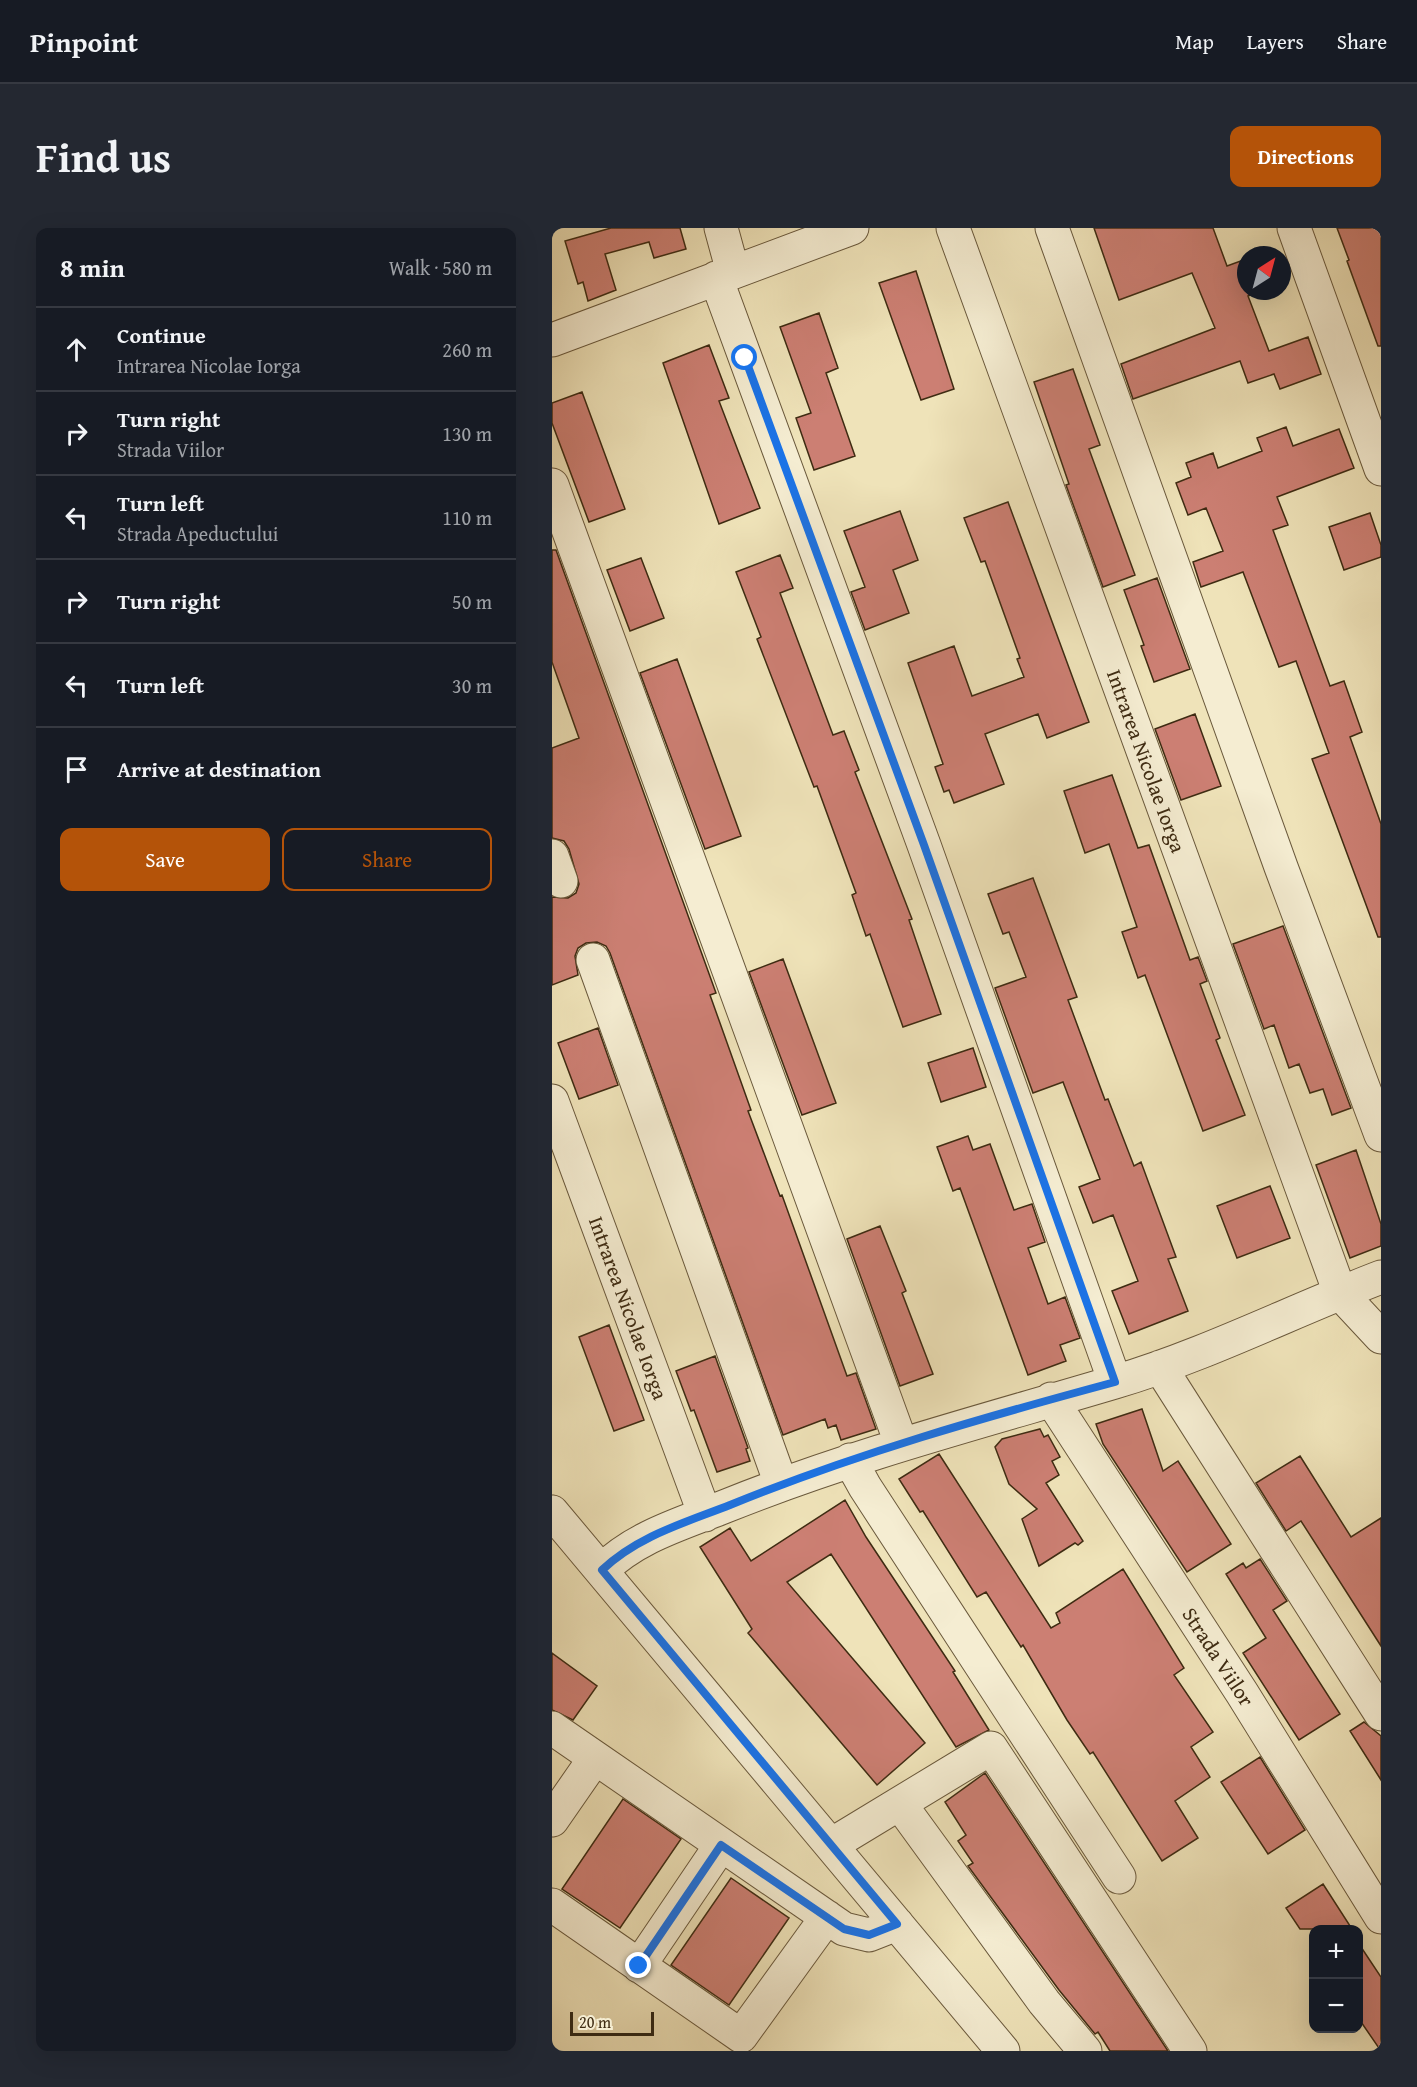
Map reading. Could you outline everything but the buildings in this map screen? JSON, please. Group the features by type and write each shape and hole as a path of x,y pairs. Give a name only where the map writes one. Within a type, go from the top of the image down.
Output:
{"street":[{"path":"721,228 725,275 1115,1382"},
{"path":"552,340 852,228"},
{"name":"Intrarea Nicolae Iorga","path":"953,228 1340,1293"},
{"path":"1053,228 1277,856 1381,1136"},
{"path":"1294,228 1381,469"},
{"path":"552,485 901,1443"},
{"path":"593,960 781,1484"},
{"name":"Intrarea Nicolae Iorga","path":"552,1101 705,1515"},
{"path":"602,1570 636,1542 781,1484 901,1443 1160,1367 1381,1277"},
{"path":"1340,1293 1381,1336"},
{"path":"1160,1367 1381,1714"},
{"name":"Strada Viilor","path":"1051,1399 1236,1683 1381,1917"},
{"path":"850,1460 1119,1877"},
{"path":"552,1512 1003,2051"},
{"path":"552,1728 844,1929 869,1935 897,1924"},
{"path":"831,1845 990,1748 1190,2051"},
{"path":"552,1820 595,1758"},
{"path":"900,1804 1044,2002 1085,2051"},
{"path":"639,1966 721,1845"},
{"path":"552,1905 741,2036 826,1917"}],"route":[{"path":"639,1966 721,1845 844,1929 869,1935 897,1924 602,1570 619,1553 636,1542 781,1484 901,1443 1115,1382 924,845 745,358"}]}
